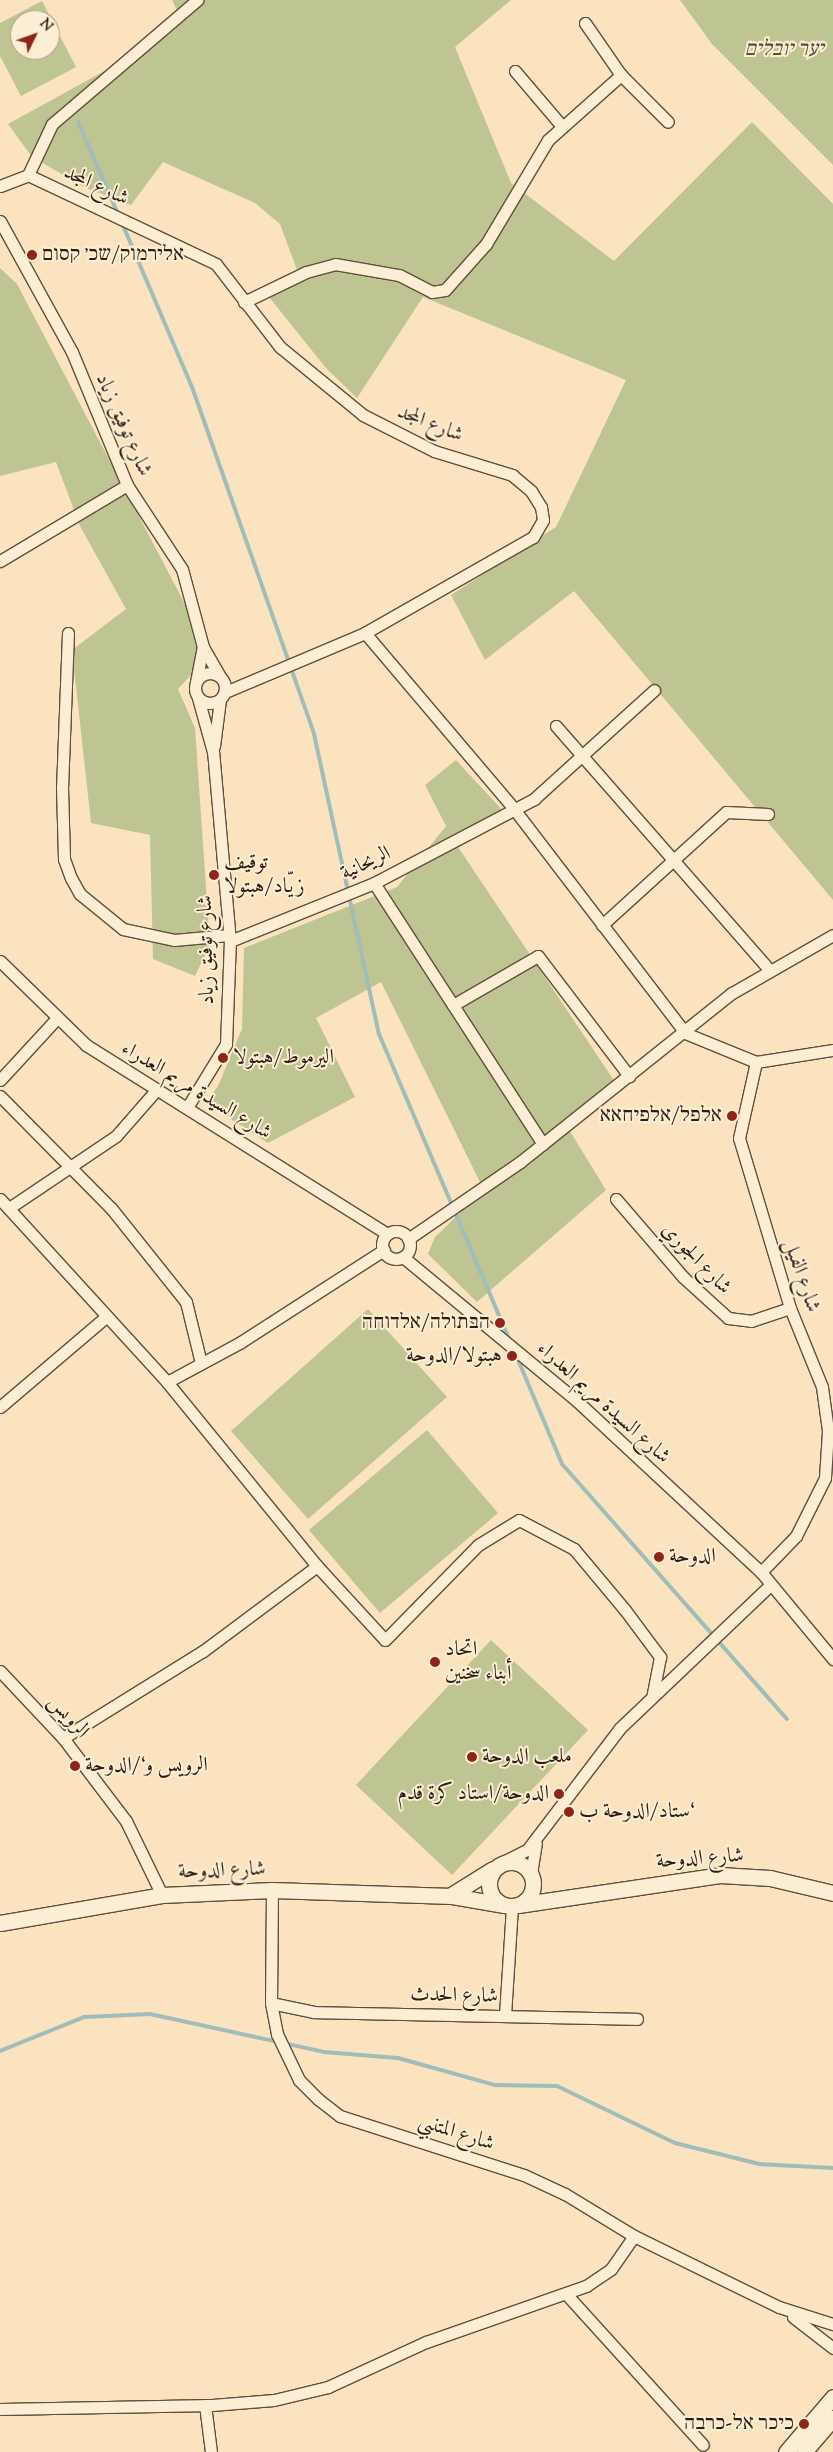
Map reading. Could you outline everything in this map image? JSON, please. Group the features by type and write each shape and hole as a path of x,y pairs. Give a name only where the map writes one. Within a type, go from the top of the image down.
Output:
{"street":[{"path":"0,186 28,175 52,124 197,0"},
{"path":"586,24 621,75 668,122"},
{"path":"515,71 561,125"},
{"path":"244,302 306,272 335,264 399,275 432,292 445,290 486,244 561,125 621,75"},
{"name":"شارع المجد","path":"28,175 216,264 280,347 363,415 434,451 512,475 531,490 541,507 543,520 533,537 365,633 222,696"},
{"name":"شارع توفيق زياد","path":"0,221 72,352 127,485 182,569 203,646"},
{"path":"0,561 127,485"},
{"name":"الريحانية","path":"68,633 62,787 64,859 70,878 80,894 123,928 174,940 229,938 374,884 534,799 654,690"},
{"path":"365,633 514,810 684,1033 756,1062 833,1050"},
{"path":"203,646 220,677 222,696 213,752"},
{"path":"203,646 196,682 198,698 213,752"},
{"path":"196,682 208,673 220,677"},
{"path":"198,698 211,704 222,696"},
{"path":"556,726 768,968"},
{"name":"شارع توفيق زياد","path":"188,1106 226,1044 229,938 213,752"},
{"path":"602,925 672,859 726,812 768,814"},
{"path":"374,884 543,1144"},
{"path":"408,1238 543,1144 768,968 833,935"},
{"path":"453,1005 538,956 629,1076"},
{"name":"شارع السيدة مريم العدراء","path":"0,961 33,989 56,1018 86,1045 157,1090 188,1106 387,1234"},
{"path":"0,1080 56,1018"},
{"name":"شارع الفيل","path":"756,1062 739,1138 790,1308 822,1387 828,1431 825,1478 796,1536 761,1572"},
{"path":"9,1208 116,1136 157,1090"},
{"path":"0,1096 69,1169 111,1208 186,1302 201,1363"},
{"path":"0,1199 166,1382 317,1566 386,1640 478,1545 519,1520 574,1549 625,1610 660,1657 653,1694"},
{"name":"شارع الجوري","path":"616,1199 683,1277 728,1318 751,1320 790,1308"},
{"path":"166,1382 242,1342 384,1250 387,1234 399,1231 408,1238 409,1250 404,1257 394,1259 384,1250"},
{"name":"شارع السيدة مريم العدراء","path":"404,1257 578,1402 761,1572 769,1586 833,1660"},
{"path":"0,1407 107,1316"},
{"path":"63,1738 203,1651 317,1566"},
{"path":"511,1906 489,1889 498,1866 527,1850 539,1837 602,1750 653,1694 769,1586"},
{"name":"الرويس","path":"0,1671 63,1738 126,1821 162,1895"},
{"path":"511,1906 528,1898 539,1837"},
{"path":"498,1866 521,1864 532,1880"},
{"name":"شارع الدوحة","path":"447,1896 471,1887 498,1866"},
{"name":"شارع الدوحة","path":"0,1923 162,1895 272,1890 447,1896 511,1906 720,1875 770,1878 833,1893"},
{"name":"شارع الدوحة","path":"532,1880 570,1898"},
{"name":"شارع المتنبي","path":"272,1890 271,2003 277,2034 299,2080 340,2116 524,2175 565,2194 634,2236 779,2307"},
{"path":"505,2016 511,1906"},
{"name":"شارع الحدث","path":"271,2003 314,2012 638,2019"},
{"path":"0,2409 205,2405 274,2400 328,2387 426,2342 567,2295 603,2276 634,2236"},
{"path":"567,2295 704,2444"},
{"path":"779,2307 833,2324"},
{"path":"779,2307 833,2348"},
{"path":"786,2452 833,2398"},
{"path":"205,2405 211,2452"},
{"path":"804,2452 833,2418"}],"green space":[{"path":"172,0 511,0 455,47 511,183 614,261 752,122 833,204 833,900 574,591 485,660 451,595 556,527 626,380 423,297 357,398 326,368 269,297 300,278 280,224 255,203 163,162 131,205 86,188 32,157 8,124 108,69 179,15"},
{"name":"יער יובלים","path":"680,0 833,0 833,165 712,44"},
{"path":"42,1 47,10 25,10"},
{"path":"10,18 10,60 60,60 60,36 76,67 21,96 0,56 0,23"},
{"path":"0,268 17,284 186,606 197,650 192,674 178,689 195,728 210,945 195,976 153,959 150,835 91,823 72,650 126,609 80,526 56,462 0,476"},
{"path":"456,760 504,812 456,844 621,1091 568,1128 606,1190 477,1302 428,1254 435,1237 484,1190 381,982 316,1018 355,1097 268,1143 206,1103 218,1086 242,1029 244,948 397,887 446,826 425,785"},
{"path":"368,1309 447,1397 308,1519 231,1431"},
{"path":"427,1430 498,1513 380,1613 309,1530"},
{"name":"ملعب الدوحة","path":"491,1640 588,1730 452,1875 356,1785"}],"waterway":[{"path":"78,122 118,214"},
{"path":"122,223 192,387 314,734 379,1034 509,1339"},
{"path":"516,1355 562,1464 787,1719"},
{"path":"0,2051 84,2017 150,2014 324,2052 398,2058 495,2085 557,2086 675,2143 759,2164 833,2168"}],"place":[{"name":"אלירמוק/שכ׳ קסום","path":"32,255"},
{"name":"توقيف زيّاد/هبتولا","path":"214,875"},
{"name":"اليرموط/هبتولا","path":"223,1058"},
{"name":"אלפל/אלפיחאא","path":"732,1116"},
{"name":"הבתולה/אלדוחה","path":"500,1323"},
{"name":"هبتولا/الدوحة","path":"512,1356"},
{"name":"الدوحة","path":"659,1557"},
{"name":"اتحاد أبناء سخنين","path":"435,1662"},
{"name":"ملعب الدوحة","path":"472,1757"},
{"name":"الرويس و‘/الدوحة","path":"75,1766"},
{"name":"الدوحة/استاد كرة قدم","path":"559,1794"},
{"name":"ستاد/الدوحة ب‘","path":"569,1812"},
{"name":"כיכר אל-כרבה","path":"804,2424"}]}
